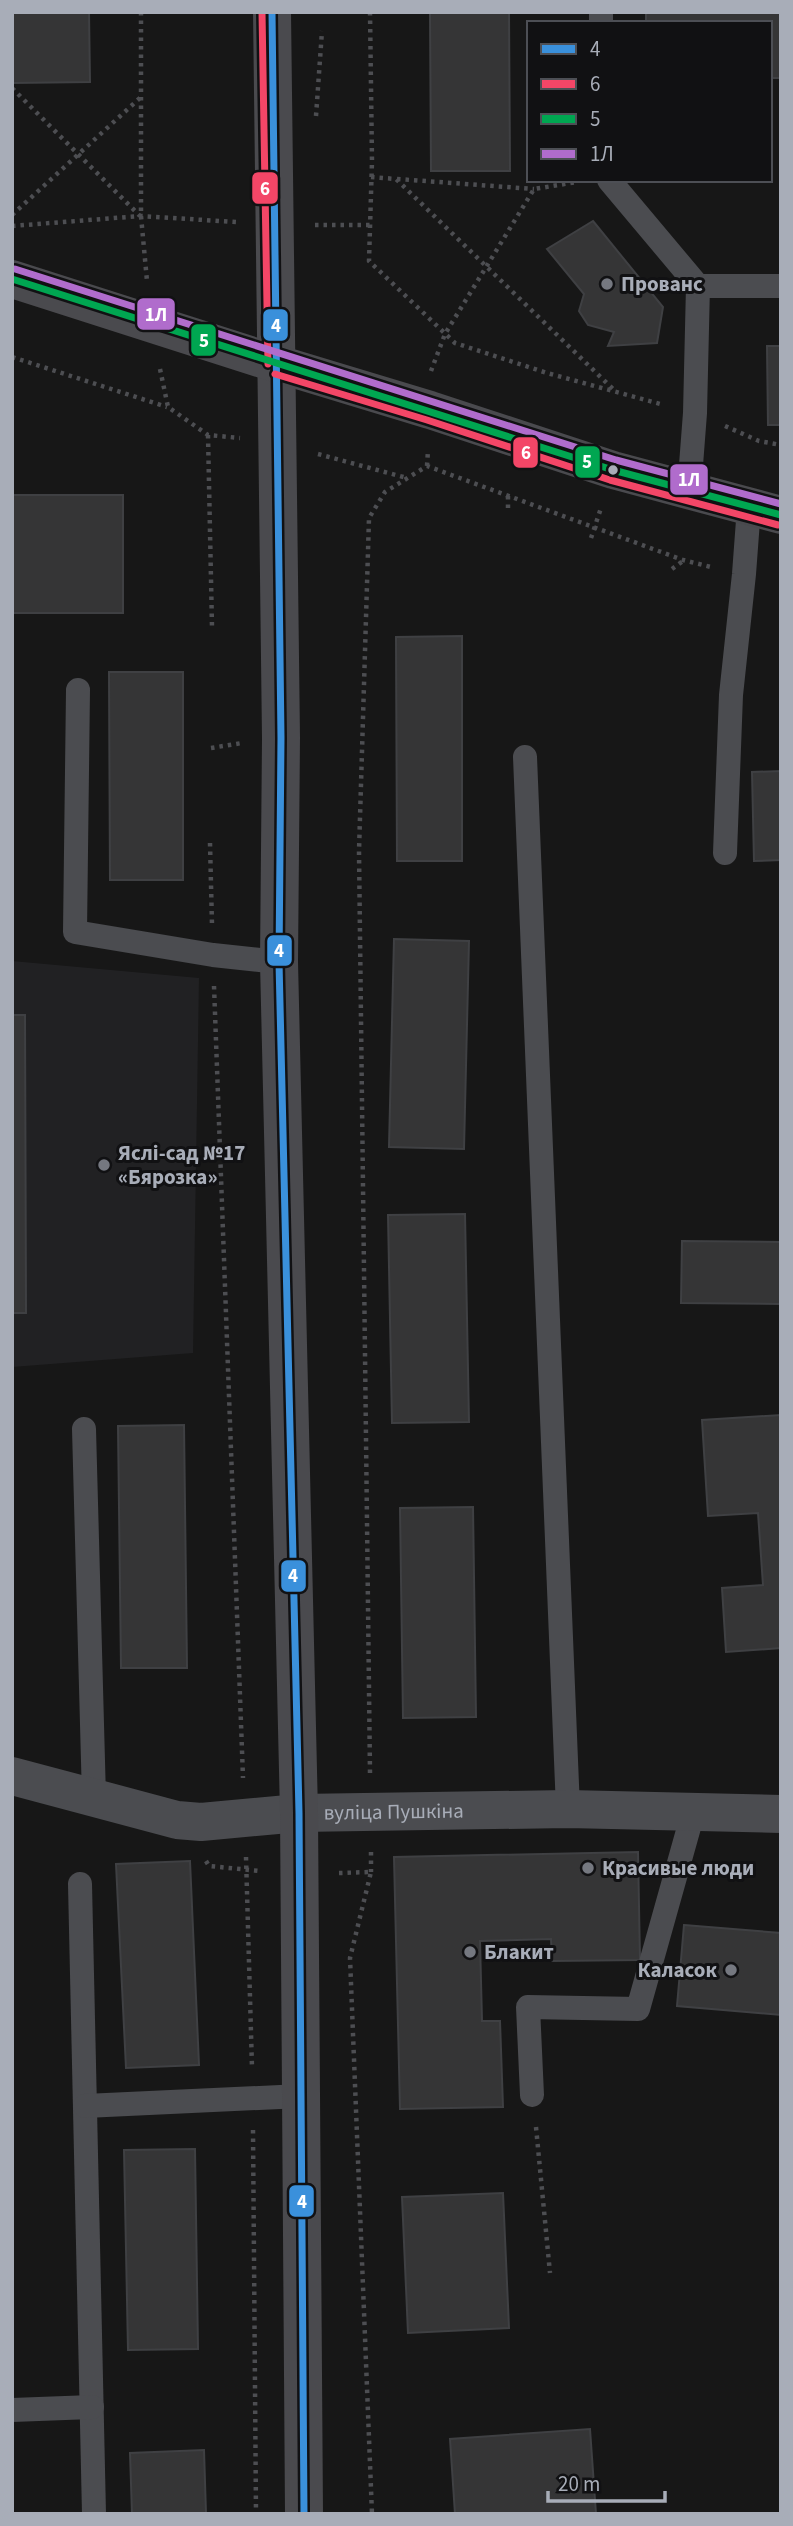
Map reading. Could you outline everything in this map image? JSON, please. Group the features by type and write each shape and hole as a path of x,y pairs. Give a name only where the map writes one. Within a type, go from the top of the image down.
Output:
{"street":[{"path":"272,12 281,725 279,962 299,1813 304,2514"},
{"path":"12,279 613,470 765,511"},
{"name":"вуліца Пушкіна","path":"12,1776 177,1820 201,1822 299,1813 568,1809 781,1814"}],"lane":[{"path":"611,182 698,286 695,413 689,491"},
{"path":"698,286 781,286"},
{"path":"725,853 731,695 744,574 765,511"},
{"path":"78,690 75,932 213,955 279,962"},
{"path":"525,757 568,1809"},
{"path":"84,1429 94,1798"},
{"path":"532,2095 528,2007 639,2009 693,1813"},
{"path":"80,1884 94,2514"},
{"path":"85,2106 301,2096"},
{"path":"12,2410 92,2407"}],"path":[{"path":"370,12 369,261 455,343 547,373 695,413 759,441 781,444"},
{"path":"12,88 141,216"},
{"path":"12,215 141,97"},
{"path":"371,177 534,189 573,182"},
{"path":"397,179 615,391"},
{"path":"427,467 431,370 445,334 534,189"},
{"path":"12,226 141,216 275,225 370,225"},
{"path":"12,357 168,407"},
{"path":"208,435 212,627"},
{"path":"427,467 683,560 744,574"},
{"path":"371,1872 359,851 369,518 385,492 427,467"},
{"path":"508,496 508,508"},
{"path":"672,569 683,560"},
{"path":"210,843 253,2098 256,2514"},
{"path":"532,2095 550,2273"}],"shaded area":[{"name":"Яслі-сад №17 «Бярозка»","path":"12,961 199,978 193,1353 12,1367"}],"building":[{"path":"12,12 89,12 90,82 12,83"},
{"path":"430,12 509,12 510,171 431,171"},
{"path":"646,12 781,12 781,78 772,78 772,21 646,21"},
{"path":"593,221 663,307 657,343 608,346 614,332 588,325 579,311 584,294 547,249"},
{"path":"767,346 781,346 781,425 768,425"},
{"path":"12,495 123,495 123,613 12,613"},
{"path":"462,636 462,861 397,861 396,637"},
{"path":"109,672 183,672 183,880 110,880"},
{"path":"781,771 781,860 754,861 752,772"},
{"path":"394,939 469,941 464,1149 389,1147"},
{"path":"12,1015 25,1015 26,1313 12,1313"},
{"path":"465,1214 469,1422 392,1423 388,1215"},
{"path":"682,1241 781,1242 781,1304 681,1303"},
{"path":"781,1415 781,1648 726,1652 722,1588 763,1585 758,1513 708,1516 702,1420"},
{"path":"184,1425 187,1668 121,1668 118,1426"},
{"path":"473,1507 476,1717 403,1718 400,1508"},
{"path":"638,1852 640,1960 552,1961 551,1939 480,1941 482,2021 500,2021 503,2107 400,2109 394,1857"},
{"path":"190,1861 199,2065 126,2068 116,1864"},
{"name":"Каласок","path":"684,1925 781,1933 781,2015 677,2006"},
{"path":"195,2149 198,2349 128,2350 124,2150"},
{"path":"503,2193 509,2328 408,2333 402,2197"},
{"path":"590,2429 596,2514 455,2514 450,2439"},
{"path":"204,2450 206,2514 132,2514 130,2453"}],"transit line":[{"name":"6","path":"262,12 268,364"},
{"name":"4","path":"272,12 281,738 279,962 299,1813 304,2514"},
{"name":"1Л","path":"15,269 616,460 781,504"},
{"name":"5","path":"12,279 613,470 781,515"},
{"name":"6","path":"275,374 610,480 778,525"}],"place":[{"name":"Прованс","path":"607,284"},
{"name":"Яслі-сад №17 «Бярозка»","path":"104,1165"},
{"name":"Красивые люди","path":"588,1868"},
{"name":"Блакит","path":"470,1952"},
{"name":"Каласок","path":"731,1970"}]}
